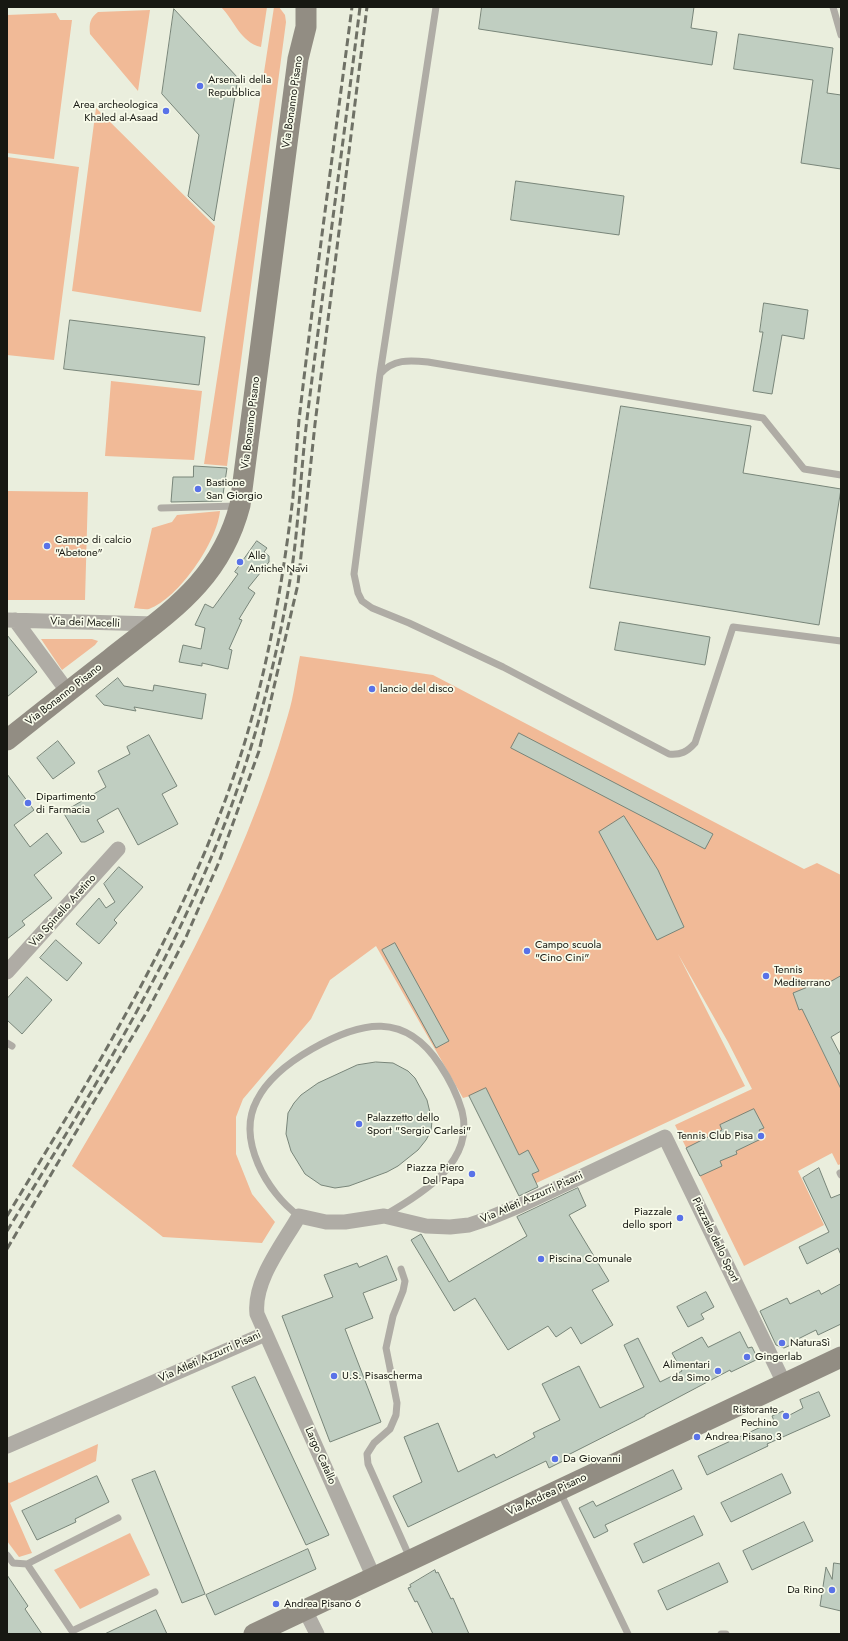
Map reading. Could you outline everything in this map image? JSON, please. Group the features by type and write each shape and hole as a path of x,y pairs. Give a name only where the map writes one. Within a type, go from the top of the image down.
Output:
{"main road":[{"path":"294,7 298,59"},
{"name":"Via Bonanno Pisano","path":"7,740 179,606 207,575 230,536 240,506 298,59 306,27 306,7"},
{"name":"Via Andrea Pisano","path":"254,1634 841,1356"}],"street":[{"name":"Via dei Macelli","path":"11,620 155,624"},
{"name":"Via dei Macelli","path":"11,620 68,692"},
{"name":"Via Spinello Aretino","path":"7,972 118,849"},
{"name":"Piazzale dello Sport","path":"625,1155 665,1137 784,1383"},
{"name":"Via Atleti Azzurri Pisani","path":"7,1446 265,1334 257,1314 256,1304 259,1287 299,1216 313,1220 339,1223 384,1216 409,1223 433,1226 450,1227 472,1224 521,1205 625,1155"},
{"name":"Largo Catallo","path":"265,1334 374,1578"},
{"path":"305,1610 317,1634"}],"lane":[{"path":"436,7 380,374 354,574 358,593 362,601 372,608 409,622 503,667 669,754 676,755 684,753 695,743 733,627 841,641"},
{"path":"834,7 841,35"},
{"path":"380,374 387,367 401,361 428,362 763,418 804,469 841,475"},
{"path":"161,508 240,506"},
{"path":"299,1216 288,1208 276,1194 256,1158 250,1129 256,1100 273,1079 298,1057 335,1037 360,1029 382,1026 392,1027 413,1035 423,1043 435,1057 457,1096 463,1116 464,1128 458,1149 449,1166 440,1178 423,1192 384,1216"},
{"path":"401,1269 405,1281 403,1292 394,1316 386,1348 398,1403 396,1415 390,1429 374,1443 366,1458 411,1560"},
{"path":"559,1490 628,1634"},
{"path":"7,1554 13,1563 27,1564 118,1518"},
{"path":"27,1564 72,1631 155,1592"},
{"path":"721,1634 726,1634"}],"shaded area":[{"path":"221,7 267,7 261,47 248,41 243,36"},
{"path":"274,7 279,7 285,15 286,22 227,466 204,464"},
{"path":"150,10 138,91 90,34 90,24 93,16 98,12"},
{"path":"56,13 60,20 72,20 54,159 7,153 7,15"},
{"path":"96,108 215,226 201,312 72,291"},
{"path":"7,157 79,167 54,360 7,355"},
{"path":"111,381 202,391 194,460 105,456"},
{"name":"Campo di calcio \"Abetone\"","path":"7,491 88,492 85,600 7,600"},
{"path":"220,511 212,538 195,568 184,581 161,603 149,609 134,608 152,528 172,522 177,515"},
{"path":"41,639 92,639 98,641 95,645 62,670"},
{"name":"Campo scuola \"Cino Cini\"","path":"300,656 433,675 804,869 817,863 841,875 841,1025 835,1016 811,1028 841,1089 841,1164 838,1165 832,1153 798,1171 824,1225 744,1266 675,1125 752,1089 728,1042 678,954 745,1086 517,1192 470,1096 463,1098 376,946 330,980 311,1019 243,1099 236,1117 236,1154 252,1194 275,1222 262,1243 163,1237 72,1166 166,1003 222,891 247,834 269,775 290,708"},
{"path":"98,1444 96,1461 10,1503 32,1553 19,1557 7,1541 7,1482 10,1483"},
{"path":"130,1533 150,1575 80,1609 54,1570"}],"building":[{"path":"482,7 694,7 691,28 717,32 712,65 479,29"},
{"name":"Arsenali della Repubblica","path":"174,9 238,78 214,221 188,196 199,135 162,94"},
{"path":"739,34 833,48 827,93 841,95 841,169 801,163 813,80 734,69"},
{"path":"516,181 624,196 619,235 511,220"},
{"path":"764,303 808,310 804,339 782,335 772,394 753,391 763,332 760,332"},
{"path":"70,320 205,337 199,385 64,369"},
{"path":"621,406 751,426 743,473 841,489 819,625 590,588"},
{"name":"Bastione San Giorgio","path":"194,466 227,468 222,501 171,502 173,477 193,477"},
{"path":"257,541 267,548 264,552 269,556 269,562 248,588 255,593 239,619 242,620 229,649 232,650 228,669 202,663 202,666 179,662 183,645 201,649 205,628 195,625 205,604 213,608 238,574 235,572"},
{"path":"620,622 710,637 705,665 615,650"},
{"path":"7,635 37,672 7,697"},
{"path":"118,678 124,686 153,691 154,685 206,694 202,719 134,707 136,711 104,705 96,696"},
{"path":"519,733 713,834 705,849 511,748"},
{"path":"149,735 177,786 162,794 178,824 138,845 118,808 97,820 104,832 85,842 81,842 63,812 106,787 98,771 130,754 127,747"},
{"path":"58,741 75,763 53,779 37,758"},
{"path":"7,774 34,810 14,825 30,847 47,833 62,853 34,875 52,898 22,921 25,925 7,939"},
{"path":"624,816 658,870 684,927 657,940 599,832"},
{"path":"119,867 143,887 114,920 117,923 99,944 76,924 99,898 106,908 115,902 104,884"},
{"path":"56,940 82,963 67,981 40,958"},
{"path":"395,943 449,1041 436,1048 382,950"},
{"path":"841,976 841,1031 831,1037 841,1056 841,1089 802,1009 799,1010 793,993 820,982 822,986"},
{"path":"27,977 52,1000 22,1034 7,1020 7,999"},
{"name":"Palazzetto dello Sport \"Sergio Carlesi\"","path":"376,1062 393,1063 408,1071 415,1078 427,1100 432,1121 431,1131 418,1150 398,1166 387,1172 349,1186 335,1188 321,1185 305,1174 291,1151 286,1134 288,1113 301,1095 318,1083 357,1065"},
{"path":"486,1088 519,1155 528,1150 539,1171 532,1174 538,1187 519,1196 469,1096"},
{"path":"754,1109 764,1128 759,1130 763,1138 736,1151 737,1154 720,1161 722,1166 700,1176 686,1148 722,1130 720,1125"},
{"path":"819,1168 831,1198 841,1194 841,1255 838,1248 807,1264 799,1247 829,1232 803,1178"},
{"name":"Piscina Comunale","path":"578,1188 586,1206 569,1215 609,1281 592,1290 613,1325 581,1344 571,1327 556,1337 548,1326 508,1350 475,1298 454,1311 411,1240 421,1234 449,1282 527,1236 517,1217"},
{"name":"U.S. Pisascherma","path":"387,1256 397,1280 363,1293 373,1318 345,1329 381,1422 330,1442 282,1316 333,1297 324,1275 357,1263 359,1267"},
{"path":"841,1284 841,1324 818,1335 816,1330 790,1343 791,1345 784,1348 776,1345 760,1311 787,1298 790,1304 819,1290 821,1294"},
{"path":"706,1292 714,1307 701,1314 704,1319 688,1327 677,1307"},
{"path":"740,1332 748,1348 752,1347 758,1359 731,1372 730,1370 645,1416 564,1457 565,1460 549,1468 546,1461 408,1527 393,1496 422,1482 404,1437 438,1423 458,1472 494,1454 496,1458 535,1437 533,1433 560,1420 542,1384 579,1366 600,1408 644,1387 624,1345 638,1338 660,1382 682,1371 672,1353 702,1337 708,1347"},
{"path":"255,1377 329,1535 306,1545 232,1387"},
{"path":"819,1392 830,1416 767,1444 768,1446 707,1475 698,1456 774,1421 772,1416 783,1411 786,1417 803,1408 800,1400"},
{"path":"673,1470 682,1489 605,1525 608,1531 594,1538 579,1508 593,1501 596,1506"},
{"path":"155,1471 205,1594 182,1603 132,1480"},
{"path":"782,1474 791,1493 731,1522 721,1503"},
{"path":"97,1476 109,1502 75,1519 76,1522 37,1540 22,1511"},
{"path":"694,1516 703,1535 643,1563 634,1544"},
{"path":"804,1522 813,1541 752,1570 743,1551"},
{"path":"308,1549 316,1569 215,1615 206,1595"},
{"path":"719,1563 728,1582 667,1610 658,1591"},
{"name":"Da Rino","path":"834,1563 841,1564 841,1611 820,1606 826,1567 832,1579"},
{"path":"435,1570 436,1573 438,1572 451,1599 453,1598 469,1634 433,1634 417,1601 415,1602 408,1588 411,1587 410,1585"},
{"path":"7,1575 28,1606 25,1609 42,1634 7,1634"},
{"path":"156,1610 167,1634 105,1634"}],"railway":[{"path":"7,1216 108,1047 169,931 197,871 221,810 243,748 252,717 274,624 289,529 305,368 352,7"},
{"path":"7,1231 100,1077 158,972 209,863 231,807 251,749 281,629 292,568 307,419 360,7"},
{"path":"7,1249 148,1010 186,937 219,862 259,751 298,584 315,424 367,7"}],"place":[{"name":"Arsenali della Repubblica","path":"200,86"},
{"name":"Area archeologica Khaled al-Asaad","path":"166,111"},
{"name":"Bastione San Giorgio","path":"198,489"},
{"name":"Campo di calcio \"Abetone\"","path":"47,546"},
{"name":"Alle Antiche Navi","path":"240,562"},
{"name":"lancio del disco","path":"372,689"},
{"name":"Dipartimento di Farmacia","path":"28,803"},
{"name":"Campo scuola \"Cino Cini\"","path":"527,951"},
{"name":"Tennis Mediterrano","path":"766,976"},
{"name":"Palazzetto dello Sport \"Sergio Carlesi\"","path":"359,1124"},
{"name":"Tennis Club Pisa","path":"761,1136"},
{"name":"Piazza Piero Del Papa","path":"472,1174"},
{"name":"Piazzale dello sport","path":"680,1218"},
{"name":"Piscina Comunale","path":"541,1259"},
{"name":"NaturaSì","path":"782,1343"},
{"name":"Gingerlab","path":"747,1357"},
{"name":"Alimentari da Simo","path":"718,1371"},
{"name":"U.S. Pisascherma","path":"334,1376"},
{"name":"Ristorante Pechino","path":"786,1416"},
{"name":"Andrea Pisano 3","path":"697,1437"},
{"name":"Da Giovanni","path":"555,1459"},
{"name":"Da Rino","path":"832,1590"},
{"name":"Andrea Pisano 6","path":"276,1604"}]}
